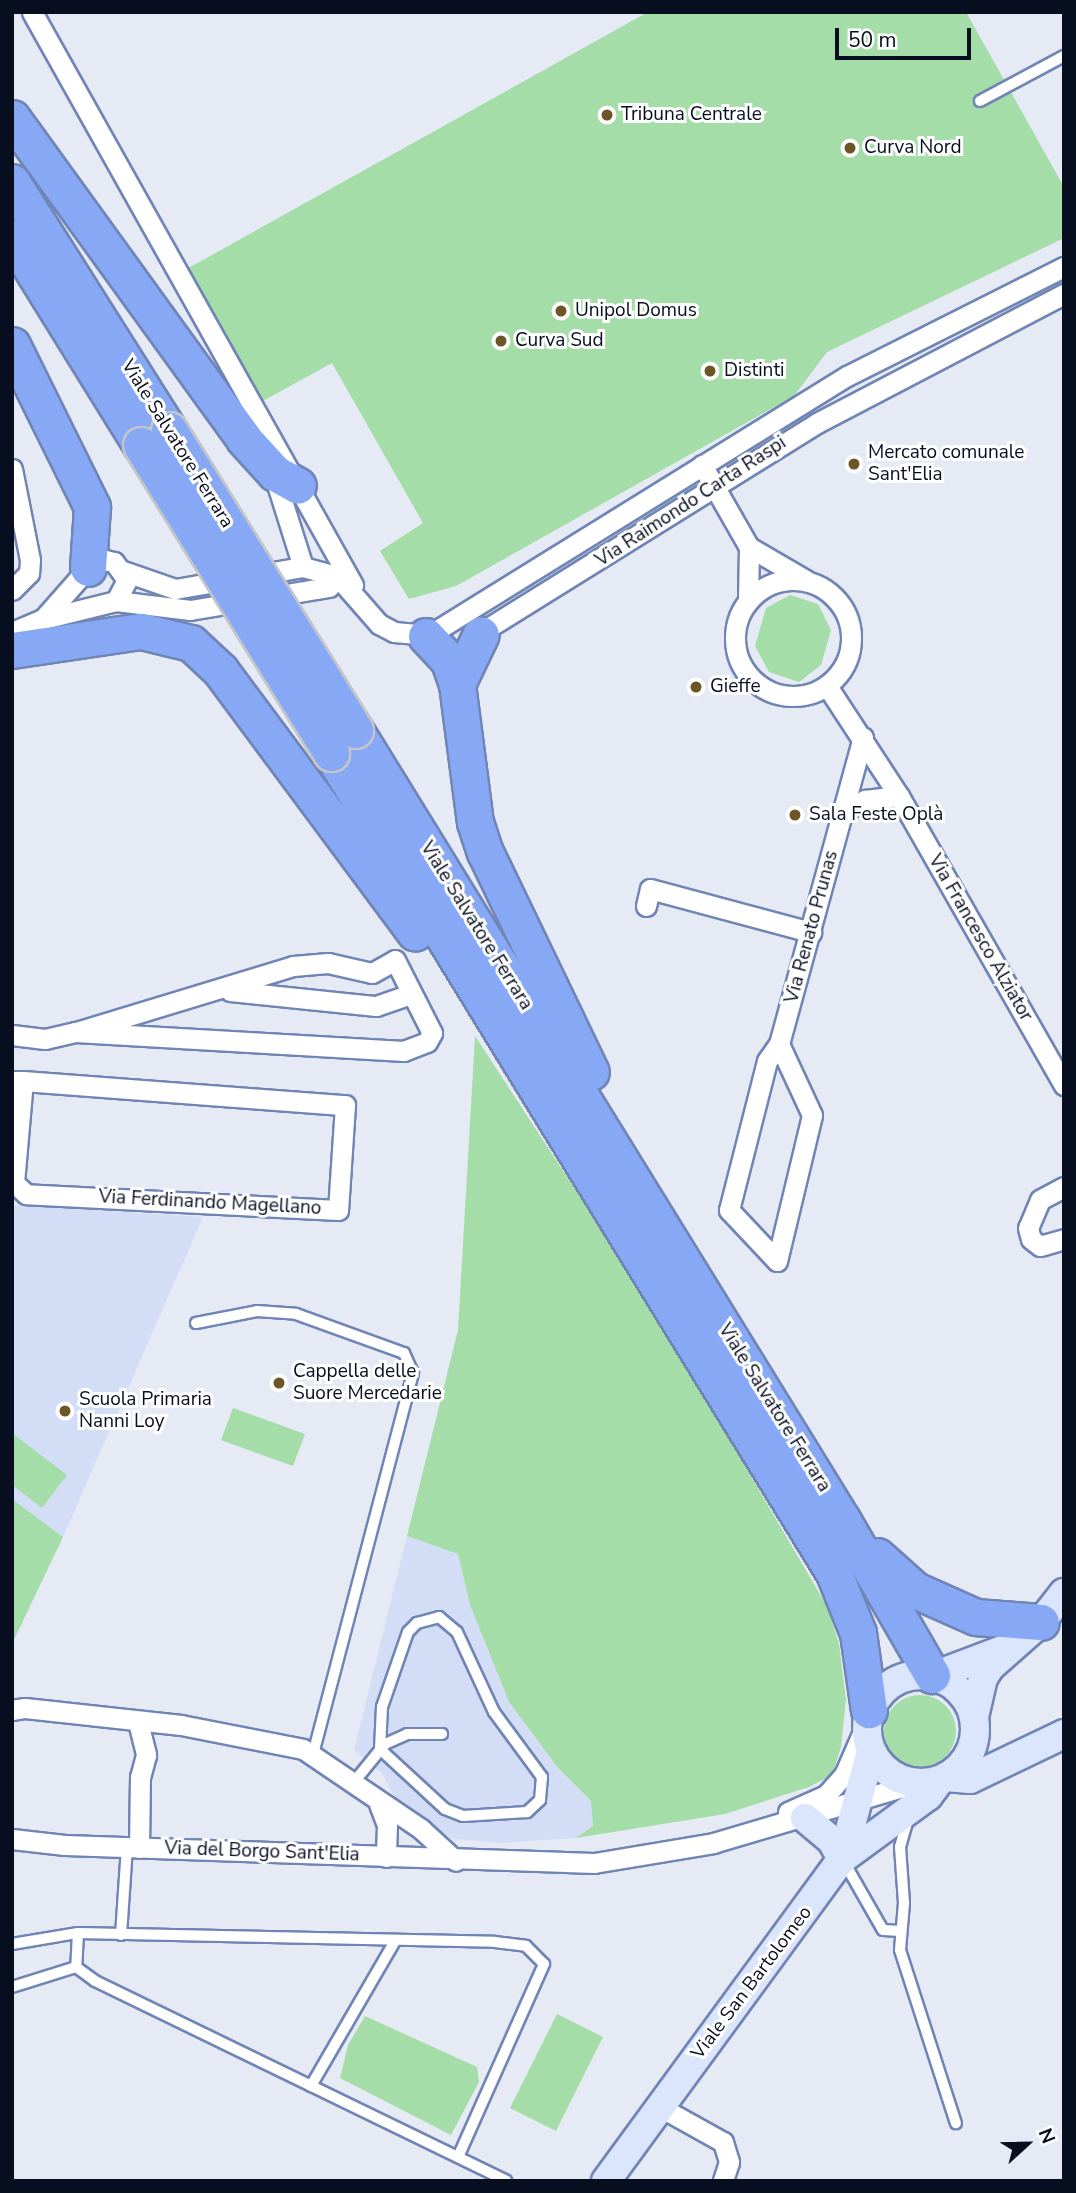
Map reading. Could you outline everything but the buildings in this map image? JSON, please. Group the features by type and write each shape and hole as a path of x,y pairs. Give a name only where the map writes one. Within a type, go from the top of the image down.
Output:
{"highway":[{"path":"12,118 244,439 285,478"},
{"name":"Viale Salvatore Ferrara","path":"12,182 155,438 343,742 610,1141 934,1675"},
{"name":"Viale Salvatore Ferrara","path":"12,237 155,438"},
{"path":"12,345 92,507 87,571"},
{"path":"12,650 141,631 191,643 220,670 485,1027 502,1039"},
{"path":"457,684 481,634"},
{"path":"431,642 449,661 457,684 475,822 485,852 611,1113 610,1141"},
{"name":"Viale Salvatore Ferrara","path":"343,742 502,1039 834,1573 858,1633 869,1729"},
{"path":"843,1521 915,1590 976,1618 1040,1628"}],"street":[{"path":"32,12 246,399 285,478 337,556 357,598"},
{"name":"Via Raimondo Carta Raspi","path":"333,582 373,635 414,649 431,642 702,465 916,338 1064,267"},
{"name":"Via Raimondo Carta Raspi","path":"333,582 357,598 379,624 394,632 431,642 481,634 887,382 1064,294"},
{"path":"246,399 285,478 303,567"},
{"path":"702,465 749,547 838,600 852,635 846,664 827,686 814,693 785,696 771,692 748,675 740,663 735,634 748,601 749,547"},
{"path":"12,469 30,560 29,573 12,590"},
{"path":"333,582 337,556"},
{"path":"43,619 87,571 105,560 123,571 175,589 303,567 333,582"},
{"path":"87,571 86,593 111,603 190,610 333,582"},
{"path":"12,632 43,619 111,603 126,587 123,571"},
{"path":"748,601 778,581 807,581"},
{"name":"Via Francesco Alziator","path":"827,686 863,737 899,796 1064,1085"},
{"name":"Via Renato Prunas","path":"779,1044 811,1115 776,1261 729,1210 767,1060 779,1044 863,737"},
{"path":"844,811 865,800 899,796"},
{"path":"646,905 650,889 811,932"},
{"path":"12,1035 45,1039 76,1032 222,990 293,966 328,963 372,973 395,960 432,1033 427,1042 404,1051 76,1032"},
{"path":"222,990 376,1006 411,994"},
{"name":"Via Ferdinando Magellano","path":"18,1081 345,1105 338,1210 26,1194 14,1183 18,1081"},
{"path":"1064,1187 1040,1200 1028,1228 1031,1239 1040,1246 1064,1239"},
{"path":"930,1785 970,1754 974,1717 983,1678 1040,1628 1064,1593"},
{"path":"1040,1628 989,1657 934,1675 894,1682 883,1689 869,1729 893,1774 930,1785 970,1779 1064,1734"},
{"path":"934,1675 958,1689 974,1717"},
{"path":"12,1710 37,1709 181,1725 313,1753 354,1782 379,1804 421,1829 456,1861"},
{"name":"Via del Borgo Sant'Elia","path":"133,1848 140,1777 146,1755 138,1722"},
{"name":"Viale San Bartolomeo","path":"842,1858 857,1803 869,1729"},
{"name":"Via del Borgo Sant'Elia","path":"713,1843 826,1795 844,1775 869,1729"},
{"name":"Viale San Bartolomeo","path":"606,2181 842,1858 930,1785"},
{"name":"Via del Borgo Sant'Elia","path":"12,1839 65,1846 456,1861 594,1863 713,1843 930,1785"},
{"name":"Via del Borgo Sant'Elia","path":"379,1804 387,1825 386,1857"},
{"path":"805,1818 832,1841 842,1858"},
{"name":"Via del Borgo Sant'Elia","path":"12,1850 65,1846"},
{"path":"660,2106 723,2142 729,2162 723,2181"}],"lane":[{"path":"980,101 1064,56"},
{"path":"196,1323 257,1311 296,1314 404,1353 413,1373 313,1753"},
{"path":"439,1617 457,1632 494,1712 542,1777 544,1790 527,1812 463,1816 445,1809 380,1749 382,1707 408,1632 416,1623 439,1617"},
{"path":"354,1782 380,1749 407,1734 442,1734"},
{"path":"930,1785 905,1825 900,1847 900,1950 956,2123"},
{"path":"121,1935 133,1848"},
{"path":"842,1858 883,1930 901,1931"},
{"path":"76,1967 78,1933"},
{"path":"12,1944 78,1933 526,1946 544,1964 458,2158"},
{"path":"311,2086 395,1941"},
{"path":"12,1987 76,1967 506,2181"}],"shaded area":[{"name":"Scuola Primaria Nanni Loy","path":"12,1205 203,1217 63,1537 12,1499"},
{"path":"407,1536 458,1554 470,1605 509,1702 558,1768 591,1801 593,1826 576,1838 502,1843 453,1839 410,1813 395,1798 382,1773 354,1750"}],"green space":[{"name":"Unipol Domus","path":"648,12 966,12 1064,187 1064,238 827,352 794,396 456,586 409,599 380,551 423,523 332,363 261,402 185,270"},
{"path":"790,595 818,604 831,630 821,665 799,682 769,672 755,646 766,608"},
{"path":"475,1036 725,1419 746,1468 828,1608 839,1644 846,1700 841,1747 832,1775 809,1787 725,1814 576,1838 593,1826 591,1801 558,1768 509,1702 470,1605 458,1554 407,1536 458,1330"},
{"path":"233,1408 305,1434 293,1466 221,1440"},
{"path":"12,1433 67,1475 42,1508 12,1485"},
{"path":"12,1499 63,1537 12,1644"},
{"path":"920,1695 940,1701 950,1711 956,1731 950,1751 940,1761 920,1767 900,1761 890,1751 884,1731 890,1711 900,1701"},
{"path":"557,2014 603,2037 556,2131 510,2108"},
{"path":"365,2016 477,2067 479,2082 451,2135 340,2078 348,2045"}],"place":[{"name":"Tribuna Centrale","path":"607,115"},
{"name":"Curva Nord","path":"850,148"},
{"name":"Unipol Domus","path":"561,311"},
{"name":"Curva Sud","path":"501,341"},
{"name":"Distinti","path":"710,371"},
{"name":"Mercato comunale Sant'Elia","path":"854,464"},
{"name":"Gieffe","path":"696,687"},
{"name":"Sala Feste Oplà","path":"795,815"},
{"name":"Cappella delle Suore Mercedarie","path":"279,1383"},
{"name":"Scuola Primaria Nanni Loy","path":"65,1411"}]}
